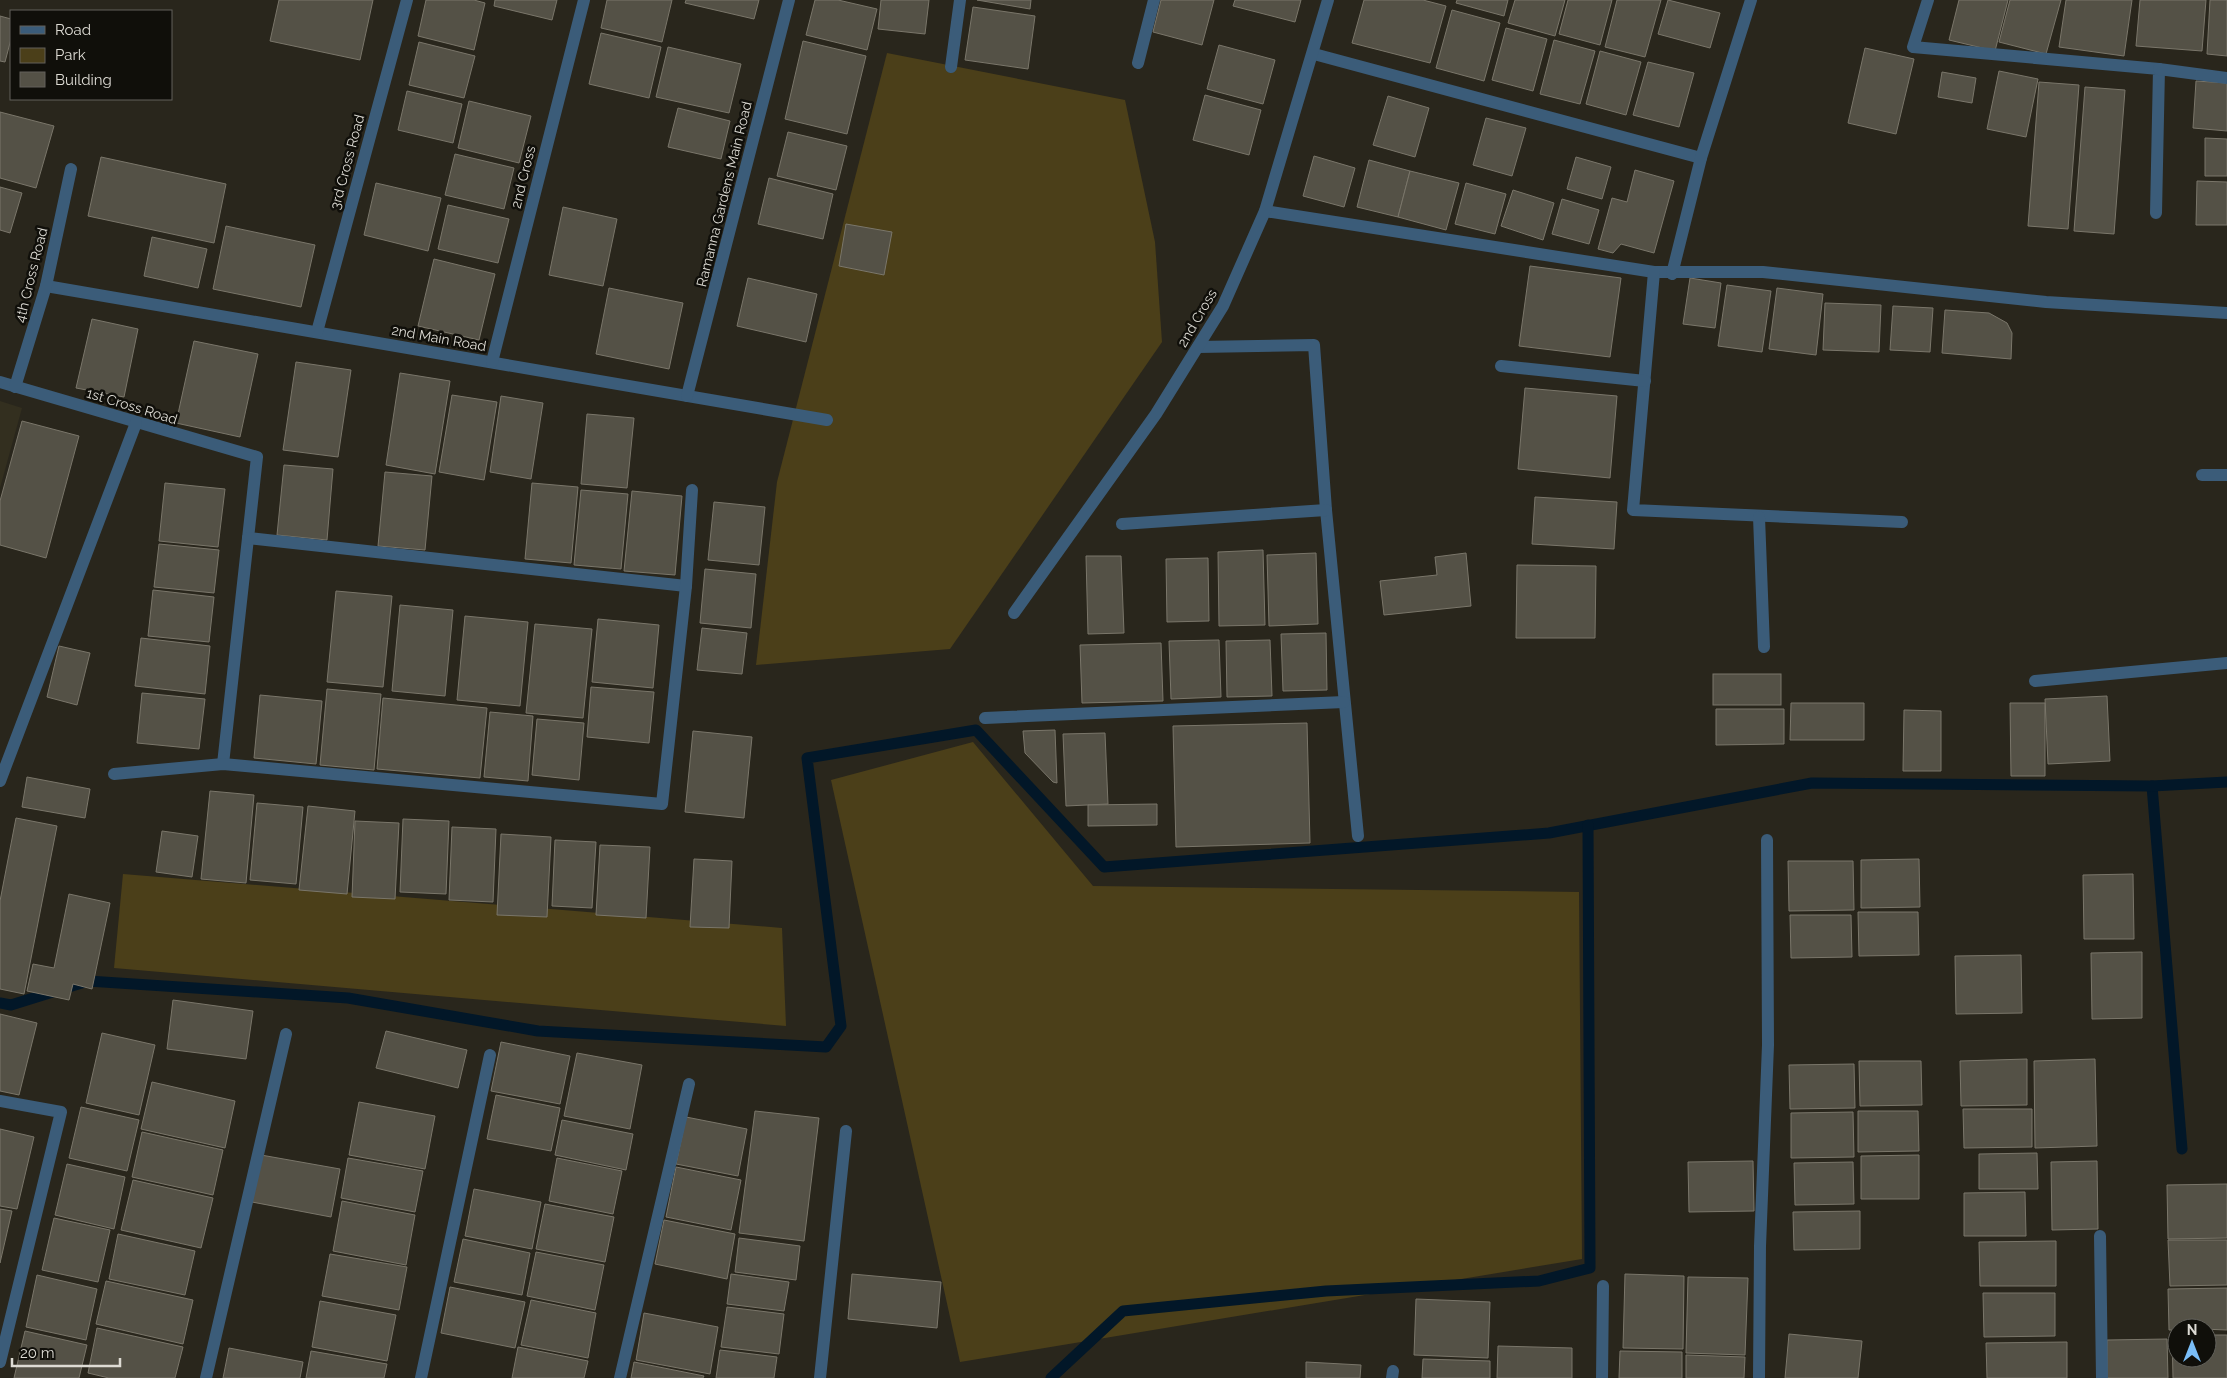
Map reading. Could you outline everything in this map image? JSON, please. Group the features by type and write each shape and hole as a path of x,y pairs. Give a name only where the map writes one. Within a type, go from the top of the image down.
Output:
{"street":[{"name":"3rd Cross Road","path":"317,332 407,0"},
{"name":"2nd Cross","path":"492,362 584,0"},
{"name":"Ramanna Gardens Main Road","path":"687,396 789,0"},
{"path":"951,67 960,0"},
{"path":"1138,63 1154,0"},
{"name":"2nd Cross","path":"1014,613 1156,414 1223,306 1265,211 1314,54 1328,0"},
{"path":"1672,274 1701,158 1750,0"},
{"path":"1928,0 1913,47 2159,69 2227,78"},
{"path":"1314,54 1701,158"},
{"path":"2156,213 2159,69"},
{"name":"4th Cross Road","path":"15,387 46,286 71,169"},
{"path":"1265,211 1672,274 1763,272 2046,302 2227,313"},
{"path":"1654,272 1633,510 1902,522"},
{"name":"2nd Main Road","path":"46,286 827,420"},
{"path":"1198,347 1314,345 1326,510 1358,836"},
{"path":"1501,366 1645,381"},
{"name":"1st Cross Road","path":"0,382 257,458 248,538"},
{"path":"0,780 136,423"},
{"path":"2202,475 2227,475"},
{"path":"114,774 223,764 662,804 686,586 692,490"},
{"path":"1122,524 1326,510"},
{"path":"1759,517 1764,647"},
{"path":"223,764 248,538 686,586"},
{"path":"2035,681 2227,663"},
{"path":"985,718 1344,702"},
{"path":"1759,1378 1760,1246 1768,1045 1767,840"},
{"path":"206,1378 286,1034"},
{"path":"421,1378 490,1055"},
{"path":"620,1378 689,1084"},
{"path":"0,1101 61,1112 0,1362"},
{"path":"820,1378 846,1132"},
{"path":"2100,1236 2102,1378"},
{"path":"1602,1378 1603,1286"}],"shaded area":[{"path":"0,401 22,408 0,488"}],"green space":[{"path":"887,53 1125,100 1155,242 1162,342 950,649 756,665 777,482"},
{"path":"973,742 1093,886 1579,892 1582,1259 960,1362 831,780"},
{"path":"123,874 782,928 786,1026 114,968"}],"building":[{"path":"279,0 373,0 360,60 270,41"},
{"path":"426,0 474,0 485,3 474,50 418,36"},
{"path":"495,0 557,0 552,20 494,6"},
{"path":"607,0 672,0 662,42 601,28"},
{"path":"686,0 759,0 754,19 685,3"},
{"path":"815,0 838,0 877,9 867,50 806,35"},
{"path":"881,0 929,0 925,34 878,29"},
{"path":"977,0 1031,0 1030,9"},
{"path":"1161,0 1214,0 1202,45 1153,32"},
{"path":"1235,0 1301,0 1295,22 1233,6"},
{"path":"1364,0 1423,0 1446,6 1430,63 1352,43"},
{"path":"1457,0 1508,0 1504,16 1456,3"},
{"path":"1515,0 1565,0 1555,36 1508,23"},
{"path":"1568,0 1612,0 1600,45 1559,34"},
{"path":"1617,0 1661,0 1645,57 1605,47"},
{"path":"1668,0 1720,13 1710,48 1658,34"},
{"path":"1959,0 2008,0 1995,51 1949,40"},
{"path":"2010,0 2061,0 2046,54 1999,42"},
{"path":"2066,0 2132,0 2124,56 2059,47"},
{"path":"2140,0 2206,0 2202,51 2136,46"},
{"path":"2210,0 2227,0 2227,56 2207,54"},
{"path":"973,7 1035,16 1028,69 965,60"},
{"path":"1452,10 1500,23 1484,81 1436,68"},
{"path":"0,16 10,19 10,43 5,62 0,61"},
{"path":"1506,28 1547,39 1533,91 1492,80"},
{"path":"601,33 661,47 649,98 589,84"},
{"path":"1554,40 1595,51 1580,104 1540,94"},
{"path":"803,41 866,56 847,134 785,119"},
{"path":"419,42 475,56 464,98 409,85"},
{"path":"1219,45 1275,60 1263,104 1207,89"},
{"path":"668,47 741,64 729,113 656,97"},
{"path":"1865,48 1914,59 1896,134 1848,123"},
{"path":"1600,51 1641,62 1626,115 1586,104"},
{"path":"1648,62 1694,73 1679,127 1633,115"},
{"path":"1999,71 2038,79 2026,137 1987,129"},
{"path":"1942,72 1976,78 1972,103 1938,97"},
{"path":"2196,81 2227,83 2227,131 2193,128"},
{"path":"2039,82 2079,85 2068,229 2028,226"},
{"path":"2085,87 2125,90 2114,234 2074,231"},
{"path":"407,91 462,104 453,143 398,130"},
{"path":"1205,95 1261,110 1249,155 1193,140"},
{"path":"1388,96 1429,108 1415,157 1373,145"},
{"path":"469,101 531,116 519,163 458,148"},
{"path":"678,108 730,121 721,159 668,147"},
{"path":"0,112 54,126 36,188 0,178"},
{"path":"1486,118 1526,128 1512,176 1473,165"},
{"path":"788,132 847,146 836,190 777,176"},
{"path":"2205,138 2227,139 2227,176 2205,176"},
{"path":"455,154 514,168 504,209 445,195"},
{"path":"1314,156 1355,168 1344,207 1303,196"},
{"path":"101,157 226,184 214,243 88,216"},
{"path":"1576,157 1611,167 1602,199 1567,189"},
{"path":"1369,160 1410,171 1398,217 1357,207"},
{"path":"1635,170 1674,181 1654,253 1621,244 1613,253 1598,249 1612,198 1627,202"},
{"path":"1410,171 1459,183 1446,230 1398,217"},
{"path":"769,178 833,194 823,239 758,224"},
{"path":"2197,181 2227,182 2227,225 2196,225"},
{"path":"376,183 441,198 428,251 364,235"},
{"path":"1466,183 1506,194 1495,234 1455,224"},
{"path":"0,187 22,193 10,233 0,230"},
{"path":"1513,190 1554,203 1543,240 1501,226"},
{"path":"1562,199 1599,210 1589,244 1552,234"},
{"path":"448,205 509,219 498,263 438,249"},
{"path":"563,207 617,219 603,286 549,275"},
{"path":"846,224 892,232 884,275 839,266"},
{"path":"226,226 315,245 301,307 213,289"},
{"path":"152,237 207,249 198,288 144,276"},
{"path":"434,259 495,274 479,340 418,326"},
{"path":"1530,266 1621,278 1610,357 1519,346"},
{"path":"748,278 817,294 806,342 737,326"},
{"path":"1690,278 1721,283 1715,328 1683,324"},
{"path":"1727,285 1771,291 1762,352 1718,346"},
{"path":"609,288 683,303 669,369 596,354"},
{"path":"1777,288 1823,294 1816,355 1769,349"},
{"path":"1825,303 1881,305 1879,352 1823,350"},
{"path":"1893,306 1933,308 1930,352 1890,350"},
{"path":"1945,310 1989,313 2007,323 2012,333 2011,359 1942,353"},
{"path":"92,319 138,329 124,397 76,388"},
{"path":"194,341 258,354 240,437 176,423"},
{"path":"296,362 351,370 338,457 283,450"},
{"path":"400,373 450,381 435,474 386,465"},
{"path":"1525,388 1617,396 1610,478 1518,469"},
{"path":"452,395 497,402 484,480 439,472"},
{"path":"501,396 543,403 531,479 490,472"},
{"path":"587,414 634,418 627,488 581,484"},
{"path":"22,421 79,436 46,558 0,545 0,501"},
{"path":"284,465 333,469 327,540 277,535"},
{"path":"385,472 432,476 425,550 378,546"},
{"path":"165,483 225,489 218,547 159,541"},
{"path":"532,483 578,487 571,563 525,559"},
{"path":"581,490 628,494 621,569 574,565"},
{"path":"632,491 682,496 675,575 624,571"},
{"path":"1535,497 1617,502 1614,549 1532,544"},
{"path":"714,502 765,507 759,565 708,560"},
{"path":"159,544 219,550 214,593 154,587"},
{"path":"1263,550 1265,625 1219,626 1218,552"},
{"path":"1316,553 1318,624 1269,626 1267,555"},
{"path":"1466,553 1471,606 1384,615 1380,581 1437,575 1435,557"},
{"path":"1086,556 1121,556 1124,633 1088,634"},
{"path":"1208,558 1209,621 1167,622 1166,559"},
{"path":"1517,565 1596,566 1595,638 1516,638"},
{"path":"705,569 756,574 751,628 700,623"},
{"path":"153,590 214,597 209,642 148,636"},
{"path":"336,591 392,596 383,687 327,682"},
{"path":"400,605 453,610 445,696 392,691"},
{"path":"465,616 528,622 520,706 457,700"},
{"path":"598,619 659,625 653,688 592,682"},
{"path":"535,624 592,629 583,718 526,713"},
{"path":"702,628 747,633 742,674 697,670"},
{"path":"1326,633 1327,690 1283,691 1281,634"},
{"path":"141,638 210,646 205,694 135,686"},
{"path":"1219,640 1221,697 1171,699 1169,641"},
{"path":"1270,640 1272,696 1227,697 1226,641"},
{"path":"1161,643 1163,701 1082,703 1080,645"},
{"path":"59,646 90,653 77,705 47,697"},
{"path":"1713,674 1781,674 1781,705 1713,705"},
{"path":"591,687 654,692 649,743 587,737"},
{"path":"327,689 381,694 374,770 320,765"},
{"path":"142,693 205,699 199,749 137,743"},
{"path":"260,695 322,701 316,764 254,758"},
{"path":"2107,696 2110,761 2048,764 2045,699"},
{"path":"383,698 487,708 480,778 377,769"},
{"path":"1791,703 1864,703 1864,740 1790,740"},
{"path":"2010,703 2045,703 2045,776 2011,776"},
{"path":"1716,709 1784,709 1784,744 1716,745"},
{"path":"1904,710 1941,711 1941,771 1903,771"},
{"path":"490,712 533,716 528,781 484,777"},
{"path":"537,719 584,723 579,780 532,775"},
{"path":"1307,723 1310,843 1176,847 1173,726"},
{"path":"1055,730 1057,783 1053,782 1025,753 1023,731"},
{"path":"693,731 752,737 744,818 685,812"},
{"path":"1105,733 1108,804 1066,806 1063,734"},
{"path":"27,777 90,789 85,818 22,807"},
{"path":"210,791 254,795 246,883 201,879"},
{"path":"257,803 303,807 296,884 250,880"},
{"path":"1157,804 1157,825 1088,826 1088,805"},
{"path":"308,806 355,811 347,894 299,890"},
{"path":"16,818 57,826 24,994 0,989 0,901"},
{"path":"403,819 449,821 446,894 400,892"},
{"path":"355,821 399,823 395,899 352,897"},
{"path":"452,827 496,829 493,902 449,900"},
{"path":"162,831 198,836 192,877 156,872"},
{"path":"501,834 551,837 547,917 497,915"},
{"path":"555,840 596,842 592,908 552,906"},
{"path":"600,845 650,847 646,918 596,915"},
{"path":"694,859 732,861 729,928 690,927"},
{"path":"1919,859 1920,907 1861,908 1861,860"},
{"path":"1788,861 1853,861 1854,910 1789,911"},
{"path":"2133,874 2134,939 2084,939 2083,875"},
{"path":"69,894 110,903 92,989 73,984 69,1000 27,991 33,964 54,968"},
{"path":"1858,912 1918,912 1919,955 1859,956"},
{"path":"1790,915 1851,915 1852,957 1791,958"},
{"path":"2142,952 2142,1018 2092,1019 2091,953"},
{"path":"2021,955 2022,1013 1956,1014 1955,956"},
{"path":"173,1000 253,1011 246,1059 167,1049"},
{"path":"0,1014 37,1023 19,1095 0,1091"},
{"path":"386,1031 467,1050 458,1088 376,1068"},
{"path":"102,1033 155,1045 139,1115 86,1103"},
{"path":"501,1042 570,1056 560,1104 491,1091"},
{"path":"577,1053 642,1065 630,1129 564,1116"},
{"path":"2027,1059 2027,1105 1961,1106 1960,1061"},
{"path":"2095,1059 2097,1146 2035,1148 2034,1061"},
{"path":"1859,1061 1921,1061 1922,1105 1860,1106"},
{"path":"1854,1064 1855,1108 1790,1109 1789,1065"},
{"path":"152,1082 235,1101 225,1148 141,1129"},
{"path":"496,1095 560,1108 551,1151 487,1139"},
{"path":"359,1102 435,1116 425,1169 349,1155"},
{"path":"81,1107 139,1120 127,1171 69,1158"},
{"path":"1963,1109 2032,1109 2032,1147 1964,1148"},
{"path":"755,1111 819,1118 804,1241 739,1233"},
{"path":"1858,1111 1918,1111 1919,1151 1858,1152"},
{"path":"1853,1112 1854,1157 1791,1158 1791,1113"},
{"path":"686,1117 747,1129 738,1176 676,1164"},
{"path":"562,1120 633,1134 626,1170 555,1155"},
{"path":"0,1129 34,1137 17,1209 0,1206"},
{"path":"142,1132 223,1150 213,1195 132,1177"},
{"path":"2037,1153 2038,1189 1979,1189 1979,1154"},
{"path":"261,1155 340,1169 331,1217 252,1202"},
{"path":"1919,1155 1919,1199 1861,1199 1861,1156"},
{"path":"348,1158 423,1171 415,1212 341,1198"},
{"path":"557,1158 622,1171 613,1214 549,1201"},
{"path":"1753,1161 1754,1211 1689,1212 1688,1162"},
{"path":"2097,1161 2098,1229 2052,1230 2051,1162"},
{"path":"1853,1162 1854,1204 1795,1205 1794,1163"},
{"path":"67,1164 125,1177 114,1229 55,1215"},
{"path":"676,1167 741,1180 731,1230 666,1217"},
{"path":"133,1180 213,1198 201,1248 121,1230"},
{"path":"2227,1184 2227,1238 2168,1239 2167,1185"},
{"path":"474,1189 541,1202 532,1249 465,1236"},
{"path":"2025,1192 2026,1236 1964,1236 1964,1193"},
{"path":"342,1201 415,1215 406,1265 333,1251"},
{"path":"545,1204 614,1217 605,1262 536,1249"},
{"path":"0,1209 12,1211 0,1263"},
{"path":"1860,1211 1860,1249 1794,1250 1793,1212"},
{"path":"54,1218 110,1230 98,1282 42,1270"},
{"path":"664,1220 735,1234 727,1279 655,1264"},
{"path":"118,1234 195,1251 185,1295 109,1279"},
{"path":"739,1238 800,1246 796,1280 735,1272"},
{"path":"463,1239 530,1253 522,1295 454,1282"},
{"path":"2168,1240 2227,1240 2227,1285 2170,1286"},
{"path":"2056,1241 2056,1286 1980,1286 1979,1242"},
{"path":"536,1252 604,1265 595,1310 527,1296"},
{"path":"330,1254 407,1267 399,1310 322,1296"},
{"path":"731,1274 789,1282 784,1311 727,1304"},
{"path":"852,1274 941,1282 937,1328 848,1319"},
{"path":"1625,1274 1684,1276 1683,1349 1623,1348"},
{"path":"37,1275 97,1289 86,1340 26,1327"},
{"path":"1688,1277 1748,1278 1745,1355 1686,1353"},
{"path":"106,1281 193,1300 183,1344 96,1324"},
{"path":"450,1287 525,1302 515,1348 441,1333"},
{"path":"2227,1288 2227,1330 2217,1330 2217,1318 2169,1318 2168,1289"},
{"path":"1983,1293 2055,1293 2055,1336 1984,1337"},
{"path":"1416,1299 1490,1302 1488,1358 1414,1355"},
{"path":"531,1300 596,1313 588,1358 521,1345"},
{"path":"320,1301 396,1315 387,1361 312,1347"},
{"path":"727,1307 784,1314 779,1354 721,1347"},
{"path":"644,1313 718,1327 710,1374 636,1360"},
{"path":"97,1328 183,1347 175,1378 109,1378 88,1373"},
{"path":"25,1331 87,1345 79,1378 14,1378"},
{"path":"1789,1334 1862,1341 1858,1378 1785,1378"},
{"path":"2217,1335 2227,1335 2227,1378 2173,1378 2173,1368 2217,1368"},
{"path":"2167,1339 2168,1378 2107,1378 2107,1340"},
{"path":"2067,1342 2067,1378 1987,1378 1986,1343"},
{"path":"1498,1346 1572,1348 1572,1378 1497,1378"},
{"path":"518,1347 588,1361 584,1378 512,1378"},
{"path":"229,1348 303,1362 300,1378 223,1378"},
{"path":"720,1350 777,1357 774,1378 716,1378"},
{"path":"311,1351 387,1364 384,1378 306,1378"},
{"path":"1620,1351 1682,1352 1682,1378 1619,1378"},
{"path":"1686,1355 1745,1357 1744,1378 1686,1378"},
{"path":"1423,1359 1490,1361 1490,1378 1422,1378"},
{"path":"634,1362 704,1376 703,1378 631,1378"},
{"path":"1306,1362 1361,1365 1360,1378 1306,1378"}],"waterway":[{"path":"0,1003 11,1005 88,981 348,998 538,1031 826,1047 841,1026 807,758 976,730 1104,867 1549,833 1812,783 2152,786 2227,782"},
{"path":"2152,786 2182,1149"},
{"path":"1051,1378 1123,1311 1326,1291 1539,1281 1590,1268 1588,825"}]}
